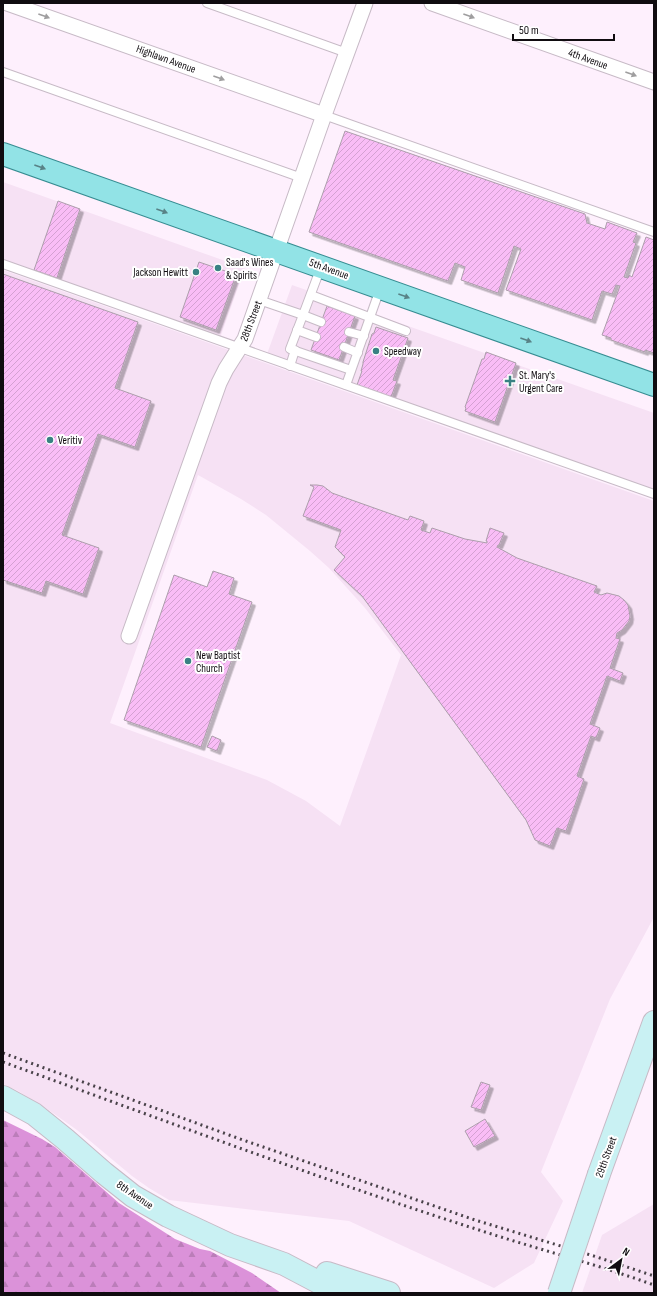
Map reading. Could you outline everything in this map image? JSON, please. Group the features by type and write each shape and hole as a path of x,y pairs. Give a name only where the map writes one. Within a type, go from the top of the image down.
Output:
{"main road":[{"name":"5th Avenue","path":"3,154 654,385"},
{"name":"29th Street","path":"559,1293 599,1174 654,1022"},
{"name":"8th Avenue","path":"3,1097 34,1114 133,1196 168,1216 230,1245 284,1264 327,1273 389,1293"},
{"name":"8th Avenue","path":"284,1264 322,1284 345,1293"}],"street":[{"name":"Highlawn Avenue","path":"7,3 324,115"},
{"name":"28th Street","path":"129,636 219,383 245,339 365,3"},
{"name":"4th Avenue","path":"432,3 654,82"}],"lane":[{"path":"206,3 347,53"},
{"path":"3,72 302,178"},
{"path":"324,115 654,232"},
{"path":"3,264 654,494"},
{"path":"321,267 290,349 351,370"},
{"path":"346,385 380,288"},
{"path":"311,295 406,331"},
{"path":"259,300 321,322"},
{"path":"297,330 316,337"},
{"path":"349,332 364,336"},
{"path":"344,347 358,352"},
{"path":"290,366 295,350"}],"shaded area":[{"path":"3,182 245,268 220,338 3,261"},
{"path":"3,270 654,501 654,917 610,999 541,1172 563,1201 534,1263 494,1288 349,1221 169,1200 132,1176 77,1130 50,1111 18,1091 3,1084","holes":["198,475 266,515 329,568 365,608 401,655 340,826 306,801 267,780 110,723"]},
{"path":"292,285 654,413 654,492 267,354"},
{"path":"654,1204 654,1293 582,1293 602,1235"}],"green space":[{"path":"3,1120 55,1147 119,1203 175,1239 200,1249 210,1251 252,1273 281,1293 3,1293"}],"building":[{"path":"345,131 585,214 587,223 605,229 607,222 637,233 633,242 636,243 624,277 628,278 629,275 632,277 646,237 654,240 654,353 645,350 645,352 611,340 611,338 602,335 620,286 616,285 612,294 602,291 592,320 506,290 521,249 514,246 498,293 461,280 465,267 455,263 448,281 309,232"},
{"path":"58,201 80,209 57,278 34,270"},
{"path":"199,262 237,275 216,330 180,317"},
{"name":"Veritiv","path":"3,274 138,322 115,388 151,401 135,447 98,434 62,535 99,548 83,594 46,581 42,593 3,580"},
{"path":"327,306 355,316 339,360 311,350"},
{"path":"376,327 408,338 393,380 397,381 391,397 357,385 372,334 374,333"},
{"path":"486,352 516,363 495,422 465,411 465,407 482,359 484,359"},
{"path":"310,485 323,486 332,493 408,520 410,516 424,521 421,530 430,533 432,528 465,539 487,543 486,541 490,528 504,533 497,547 517,558 597,586 594,592 601,595 607,593 619,596 628,605 630,616 629,621 622,630 617,633 616,638 620,639 610,668 623,673 620,681 607,676 590,724 600,728 596,738 591,736 577,776 584,779 566,831 557,828 550,846 535,840 526,820 362,596 334,570 345,557 335,547 341,530 303,516 314,487"},
{"name":"New Baptist Church","path":"213,571 234,578 229,594 252,602 201,747 124,720 174,575 207,587"},
{"path":"212,736 221,740 217,751 207,747"},
{"path":"481,1082 490,1085 481,1110 471,1107"},
{"path":"485,1119 495,1136 474,1147 465,1131"}],"railway":[{"path":"3,1053 243,1140 475,1220 654,1276"},
{"path":"3,1062 359,1190 479,1230 654,1285"}],"place":[{"name":"Saad's Wines & Spirits","path":"218,268"},
{"name":"Jackson Hewitt","path":"196,272"},
{"name":"Speedway","path":"376,351"},
{"name":"St. Mary's Urgent Care","path":"510,381"},
{"name":"Veritiv","path":"50,440"},
{"name":"New Baptist Church","path":"188,661"}]}
